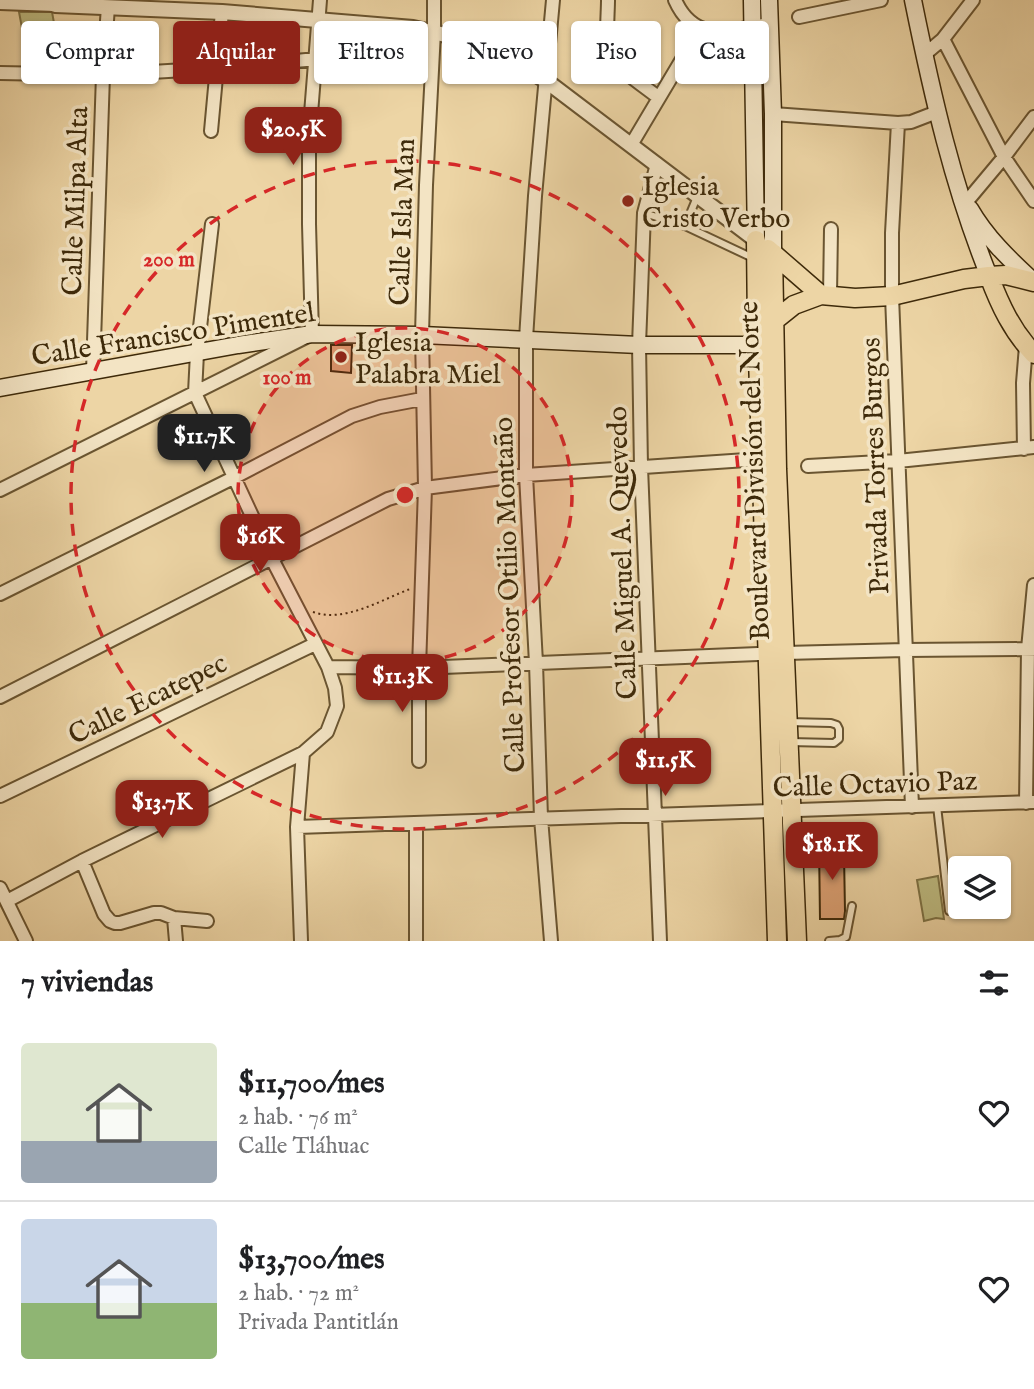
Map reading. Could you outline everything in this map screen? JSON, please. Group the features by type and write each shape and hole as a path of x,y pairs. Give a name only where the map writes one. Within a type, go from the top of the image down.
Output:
{"main road":[{"path":"752,0 753,21"},
{"name":"Boulevard División del Norte","path":"769,0 769,21"},
{"path":"913,0 937,112 957,186 1006,317 1030,350"},
{"name":"Boulevard División del Norte","path":"769,24 773,114 761,459 776,653 782,811 797,941"},
{"path":"754,84 756,240 768,259 825,296"},
{"path":"964,204 986,233 1033,281"},
{"path":"766,334 794,305 825,296 892,296 964,279 989,276 1006,275 1033,281"},
{"path":"964,279 985,284 998,299"},
{"name":"Calle Francisco Pimentel","path":"0,388 312,334 422,335 639,345 766,334"},
{"name":"Boulevard División del Norte","path":"766,334 777,469 776,653 789,742 782,811 777,941"}],"street":[{"path":"320,0 320,19"},
{"name":"Calle Isla Man","path":"419,761 425,488 422,335 434,0"},
{"name":"Calle Profesor Otilio Montaño","path":"551,21 553,0"},
{"path":"608,0 608,47 612,58 659,98"},
{"path":"675,0 690,21"},
{"path":"799,17 881,0"},
{"path":"924,55 943,39 973,0"},
{"path":"0,3 223,6 320,19 394,25 442,34"},
{"path":"943,39 1004,157 1034,201"},
{"path":"631,145 675,71"},
{"path":"0,73 21,73"},
{"name":"Calle Milpa Alta","path":"93,371 103,84"},
{"path":"211,131 215,84"},
{"path":"0,490 312,334 309,224 310,139 315,84"},
{"name":"Calle Profesor Otilio Montaño","path":"545,84 526,339 526,475 541,818 551,941"},
{"path":"550,84 756,240"},
{"path":"773,114 898,123 911,122 937,112"},
{"path":"964,204 1034,117"},
{"name":"Privada Torres Burgos","path":"898,123 892,233 892,296 912,807"},
{"name":"Calle Miguel A. Quevedo","path":"657,164 644,213 639,345 641,467 660,941"},
{"path":"7,901 82,861 303,753 327,732 337,706 328,667 271,559 194,393 212,224"},
{"path":"825,296 831,229"},
{"path":"808,467 1029,448 1023,383 1030,350"},
{"path":"0,594 352,416 380,407 422,399"},
{"path":"0,697 388,499 425,488 526,475 761,459"},
{"path":"1030,802 1034,585"},
{"name":"Calle Ecatepec","path":"0,796 315,643"},
{"path":"328,667 419,668 776,653 1031,649"},
{"path":"301,941 298,827 303,753"},
{"name":"Calle Octavio Paz","path":"298,827 1030,802"},
{"path":"416,823 416,941"},
{"path":"82,861 104,914 110,921 120,923 154,913 207,921"},
{"path":"0,888 26,941"},
{"path":"174,918 176,941"}],"lane":[{"path":"685,226 698,196"},
{"path":"644,213 768,259"},
{"path":"788,722 834,723 838,726 840,736 834,743 789,742"},
{"path":"937,806 948,902"},
{"path":"829,941 846,937 852,906"}],"path":[{"path":"295,604 314,613 333,616 355,611 421,584"}],"shaded area":[{"path":"19,12 52,12 54,21 21,23"},
{"path":"938,876 944,919 924,921 917,880"}],"building":[{"name":"Iglesia Palabra Miel","path":"331,345 352,345 351,373 331,371"},
{"path":"819,844 842,844 844,919 820,919"}],"place":[{"name":"Iglesia Cristo Verbo","path":"628,201"},
{"name":"Iglesia Palabra Miel","path":"341,357"}]}
